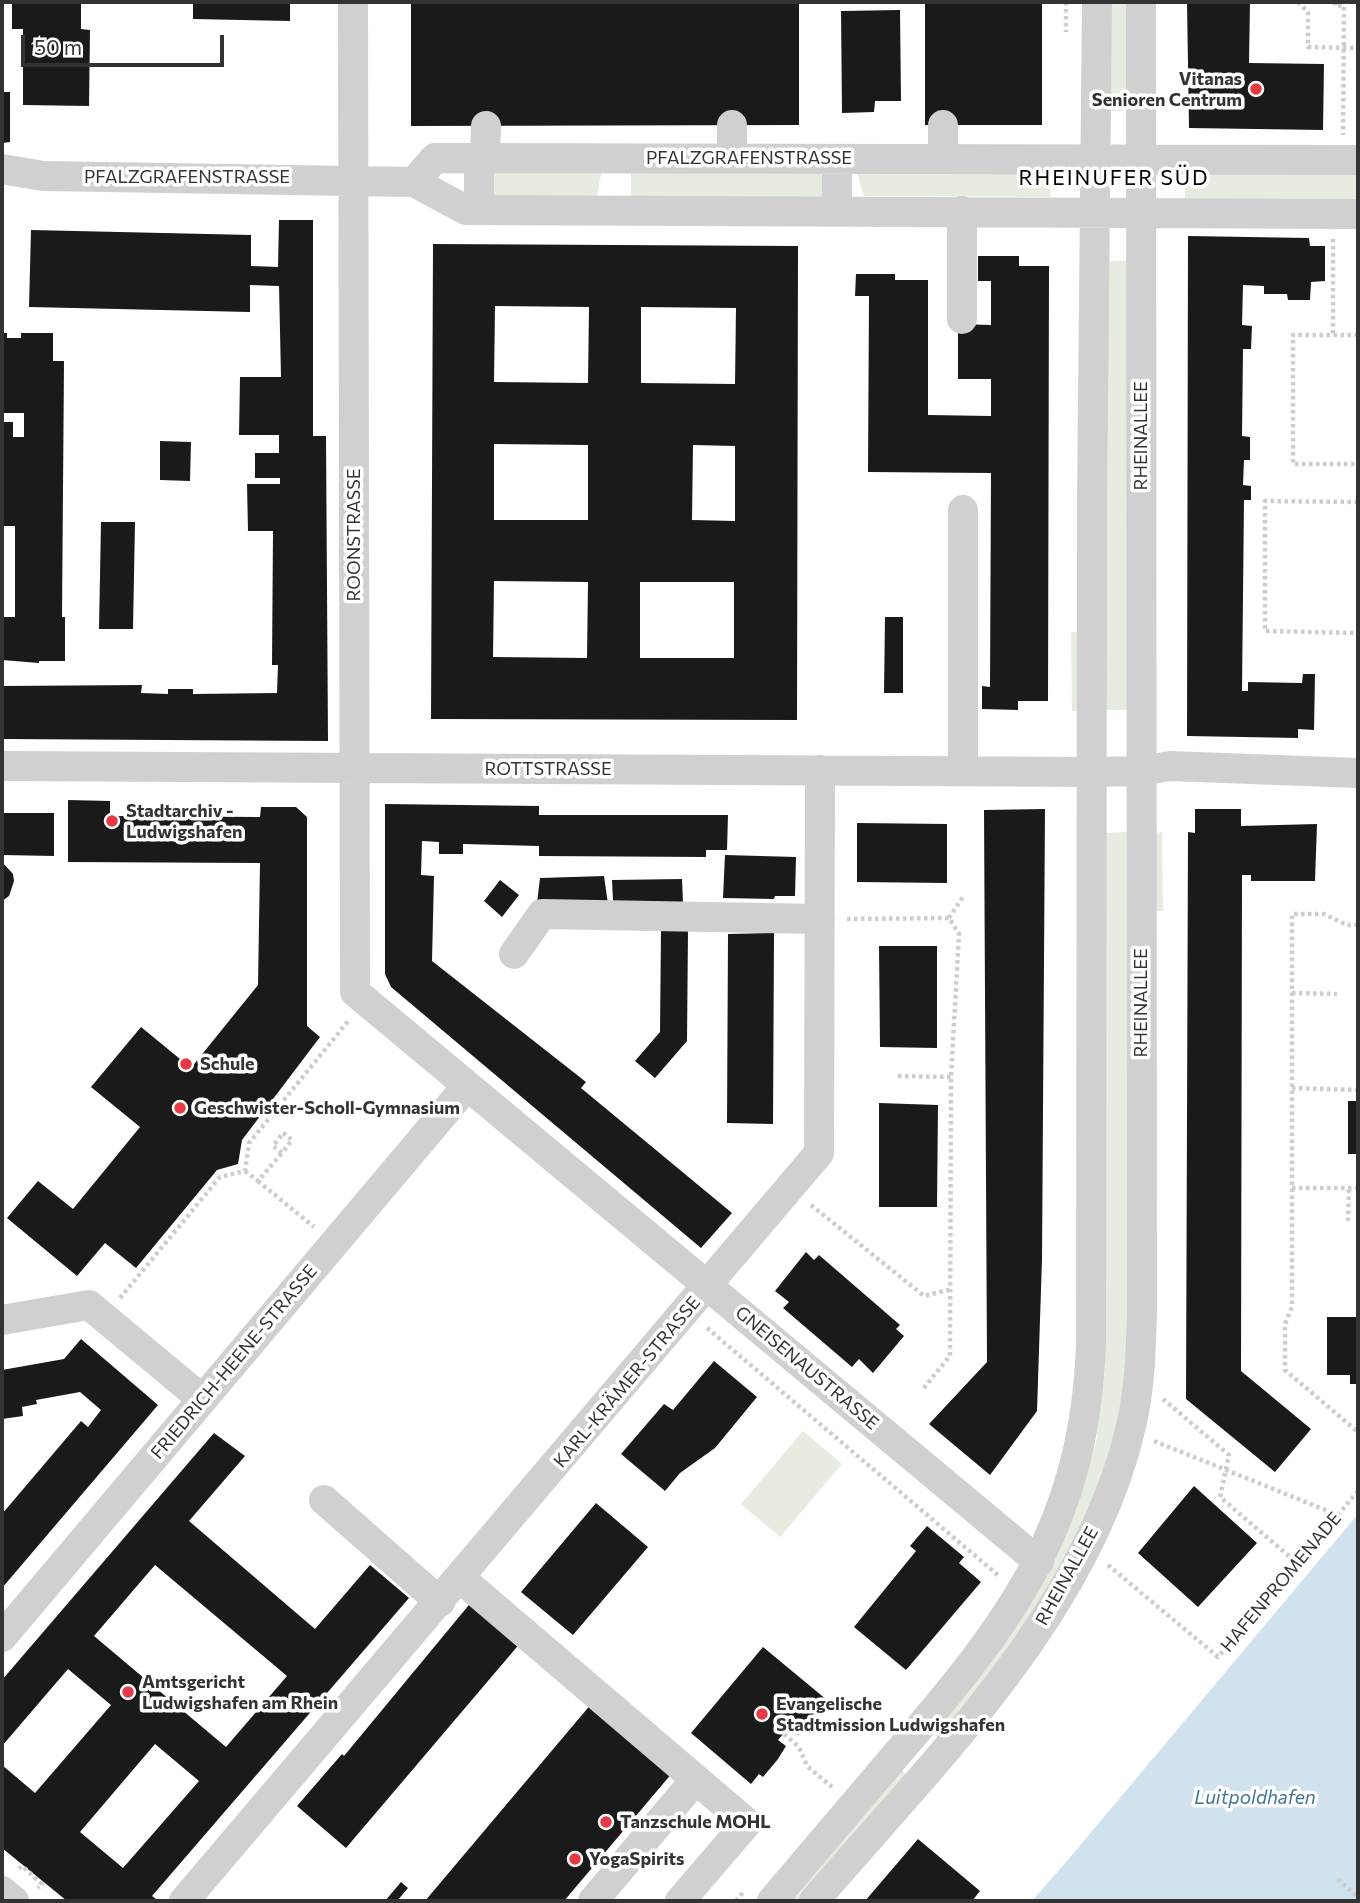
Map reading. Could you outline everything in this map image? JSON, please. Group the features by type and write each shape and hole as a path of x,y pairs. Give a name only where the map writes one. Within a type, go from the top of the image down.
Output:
{"street":[{"name":"ROONSTRASSE","path":"353,2 355,992 365,1000"},
{"name":"RHEINALLEE","path":"762,1891 906,1745 991,1642 1028,1554 1061,1510 1078,1457 1091,1371 1097,2"},
{"name":"RHEINALLEE","path":"814,1901 1010,1668 1064,1586 1103,1508 1121,1462 1133,1414 1140,1361 1142,1311 1140,2"},
{"path":"732,125 732,159"},
{"path":"943,125 943,159"},
{"path":"479,210 479,168 485,158 486,126"},
{"name":"PFALZGRAFENSTRASSE","path":"414,182 435,158 1351,160"},
{"path":"837,159 837,211"},
{"name":"PFALZGRAFENSTRASSE","path":"2,169 43,176 310,178 317,182 414,182 466,210 1345,214"},
{"path":"962,211 962,319"},
{"path":"963,510 963,771"},
{"name":"ROTTSTRASSE","path":"2,766 1093,772 1140,771 1179,766 1358,772"},
{"name":"KARL-KRÄMER-STRASSE","path":"184,1901 687,1312 819,1153 820,770"},
{"path":"514,954 542,914 820,919"},
{"name":"GNEISENAUSTRASSE","path":"365,1000 1028,1554"},
{"name":"FRIEDRICH-HEENE-STRASSE","path":"2,1637 467,1086"},
{"path":"2,1320 89,1305 202,1399"},
{"path":"324,1500 440,1602"},
{"path":"460,1578 747,1823 680,1901"},
{"path":"906,1745 931,1765"},
{"path":"593,1901 696,1779"},
{"path":"2,1891 14,1901"}],"path":[{"path":"1066,2 1066,42"},
{"path":"1298,2 1308,12 1308,47 1358,48"},
{"path":"1335,2 1335,6 1344,6 1351,160"},
{"path":"1333,335 1345,214"},
{"path":"1358,335 1293,335 1293,464 1358,464"},
{"path":"1358,502 1265,501 1265,631 1358,633"},
{"path":"949,918 962,897"},
{"path":"1358,925 1347,925 1324,915 1292,914 1292,1307 1285,1324 1285,1370 1358,1432"},
{"path":"820,919 949,918"},
{"path":"922,1391 950,1356 953,1289 951,1077 959,934 949,918"},
{"path":"1292,993 1337,994"},
{"path":"245,1171 249,1143 365,1000"},
{"path":"898,1076 951,1077"},
{"path":"1292,1088 1358,1090"},
{"path":"258,1181 282,1153 292,1140 283,1133 273,1146 282,1153"},
{"path":"245,1171 334,1243"},
{"path":"104,1318 220,1177 245,1171"},
{"path":"1292,1188 1358,1188"},
{"path":"1349,1188 1349,1221"},
{"path":"791,1189 924,1296 953,1289"},
{"path":"687,1312 999,1576"},
{"path":"1163,1399 1229,1455 1220,1497 1297,1563"},
{"path":"1154,1441 1338,1515"},
{"name":"HAFENPROMENADE","path":"1105,1562 1218,1657 1358,1491"},
{"path":"993,1585 999,1576 1028,1554"},
{"path":"784,1734 799,1747 807,1766 832,1787"},
{"path":"823,1798 841,1777"},
{"path":"22,1866 42,1884"},
{"path":"1338,1879 1358,1897"},
{"path":"736,1901 762,1891"}],"shaded area":[{"path":"1109,2 1134,2 1134,111 1110,111"},
{"path":"631,167 821,169 824,200 631,198"},
{"path":"602,169 596,201 491,199 491,171"},
{"path":"856,170 1048,171 1051,197 864,196"},
{"path":"1185,171 1358,171 1358,202 1185,202"},
{"path":"1102,261 1128,261 1131,710 1106,710"},
{"path":"1071,632 1080,632 1080,711 1072,711"},
{"path":"1127,832 1128,1388 1090,1514 1015,1644 941,1740 931,1731 1076,1507 1096,1442 1105,1372 1102,833"},
{"path":"1162,832 1163,911 1154,911 1153,833"},
{"path":"803,1431 842,1464 780,1537 741,1504"},
{"path":"901,1768 906,1775 800,1901 784,1901"}],"water":[{"name":"Luitpoldhafen","path":"1358,1514 1358,1901 1032,1901 1067,1861"}],"building":[{"path":"193,2 290,2 290,21 193,19"},
{"path":"411,2 799,2 799,125 411,126"},
{"path":"925,2 1042,2 1042,125 925,125"},
{"name":"Vitanas Senioren Centrum","path":"1187,2 1250,2 1249,63 1324,64 1323,130 1189,128"},
{"path":"12,4 81,4 81,29 90,30 89,106 23,105 23,29 12,29"},
{"path":"900,10 901,101 875,101 874,112 842,113 841,11"},
{"path":"2,92 10,92 10,142 2,143"},
{"path":"279,220 313,220 313,436 326,436 328,741 2,739 2,686 142,685 141,693 168,694 168,689 193,689 193,694 277,693 278,665 272,665 273,531 248,531 247,484 280,484 280,478 255,478 255,453 279,453 279,435 239,435 240,377 281,377 279,286 250,285 250,312 29,307 31,230 251,235 251,266 278,267"},
{"path":"1188,236 1309,238 1310,246 1325,246 1325,281 1311,282 1310,300 1288,300 1287,294 1264,294 1264,286 1243,285 1242,325 1252,326 1251,349 1243,349 1242,436 1250,437 1250,460 1244,460 1243,485 1251,486 1251,500 1244,500 1242,691 1248,691 1248,682 1302,683 1303,674 1315,674 1314,730 1298,729 1298,738 1187,736"},
{"path":"433,244 798,246 797,720 431,719","holes":["495,306 589,307 588,383 494,382","641,307 736,308 735,384 641,383","494,444 588,445 588,520 494,520","693,445 735,446 735,521 692,520","494,581 588,582 587,658 493,657","640,582 734,582 734,658 640,658"]},
{"path":"978,256 1019,256 1019,266 1049,266 1048,701 1018,701 1018,710 982,709 982,686 990,687 991,473 868,472 869,296 855,296 856,274 895,274 895,280 928,280 928,415 991,416 991,379 958,379 958,324 991,325 991,281 978,281"},
{"path":"2,333 7,333 7,338 21,338 21,333 53,333 53,361 64,361 62,617 65,617 65,661 39,663 2,660 2,617 15,617 15,526 2,526 2,422 13,422 13,437 24,437 24,413 2,413"},
{"path":"160,441 191,442 190,481 160,480"},
{"path":"101,522 135,522 133,629 99,629"},
{"path":"885,617 903,617 903,693 884,693"},
{"path":"68,800 110,801 110,816 260,817 261,807 296,807 307,817 307,1026 320,1037 242,1140 238,1164 217,1170 136,1268 105,1243 77,1276 7,1218 38,1181 73,1209 140,1127 91,1087 141,1027 191,1068 258,985 260,863 68,862"},
{"path":"385,804 539,806 539,815 728,815 727,850 706,850 706,857 539,856 539,846 463,844 463,854 439,854 439,842 422,841 421,875 434,876 432,961 586,1082 581,1088 732,1213 701,1248 391,987 385,974"},
{"path":"1045,809 1042,1259 1037,1411 990,1475 929,1424 987,1362 984,810"},
{"path":"1195,809 1241,809 1241,826 1317,824 1315,881 1251,881 1251,875 1242,875 1241,1371 1311,1429 1275,1472 1186,1399 1188,832 1195,833"},
{"path":"2,813 54,813 54,856 2,855"},
{"path":"857,823 947,824 947,883 857,882"},
{"path":"725,855 796,857 795,896 775,896 774,899 723,898"},
{"path":"2,862 13,874 14,881 9,896 2,901"},
{"path":"604,876 608,904 537,903 540,878"},
{"path":"682,879 683,903 613,901 612,880"},
{"path":"500,880 519,895 502,917 484,901"},
{"path":"661,929 688,930 687,1041 655,1078 635,1061 660,1032"},
{"path":"774,933 773,1124 727,1123 728,934"},
{"path":"879,946 937,946 937,1048 880,1047"},
{"path":"1348,1101 1358,1101 1358,1154 1348,1154"},
{"path":"879,1103 938,1105 937,1207 879,1207"},
{"path":"806,1252 814,1260 819,1255 900,1325 896,1329 904,1336 873,1373 859,1359 852,1367 783,1308 789,1302 775,1291"},
{"path":"1327,1317 1358,1317 1358,1384 1350,1384 1350,1375 1327,1375"},
{"path":"81,1339 158,1405 2,1588 2,1514 81,1421 88,1427 101,1410 80,1392 36,1400 37,1404 22,1407 23,1416 2,1419 2,1370 64,1359"},
{"path":"714,1361 757,1397 715,1448 680,1473 665,1491 621,1454 664,1404 673,1410"},
{"name":"Amtsgericht Ludwigshafen am Rhein","path":"214,1433 245,1456 189,1521 315,1629 370,1565 409,1598 152,1896 156,1899 154,1901 67,1901 2,1848 2,1765 35,1793 111,1705 68,1669 2,1746 2,1680","holes":["155,1565 287,1676 226,1747 94,1636","155,1744 199,1781 123,1868 80,1832"]},
{"path":"1194,1486 1257,1543 1198,1607 1138,1553"},
{"path":"596,1503 648,1547 573,1635 521,1592"},
{"path":"927,1526 964,1557 959,1563 981,1582 906,1670 854,1627 916,1551 910,1546"},
{"path":"473,1600 522,1641 346,1848 297,1806 342,1754 344,1756"},
{"name":"Evangelische Stadtmission Ludwigshafen","path":"763,1647 827,1700 798,1735 789,1727 778,1740 786,1746 778,1759 763,1777 759,1774 751,1784 691,1733"},
{"path":"592,1703 673,1772 564,1901 425,1901"},
{"path":"918,1839 980,1891 972,1901 865,1901"},
{"path":"401,1882 408,1888 397,1901 385,1901"}],"place":[{"name":"Vitanas Senioren Centrum","path":"1256,89"},
{"name":"Stadtarchiv - Ludwigshafen","path":"112,821"},
{"name":"Schule","path":"186,1064"},
{"name":"Geschwister-Scholl-Gymnasium","path":"180,1108"},
{"name":"Amtsgericht Ludwigshafen am Rhein","path":"128,1692"},
{"name":"Evangelische Stadtmission Ludwigshafen","path":"762,1714"},
{"name":"Tanzschule MOHL","path":"606,1822"},
{"name":"YogaSpirits","path":"575,1859"}],"district":[{"name":"RHEINUFER SÜD","path":"1114,178"}]}
